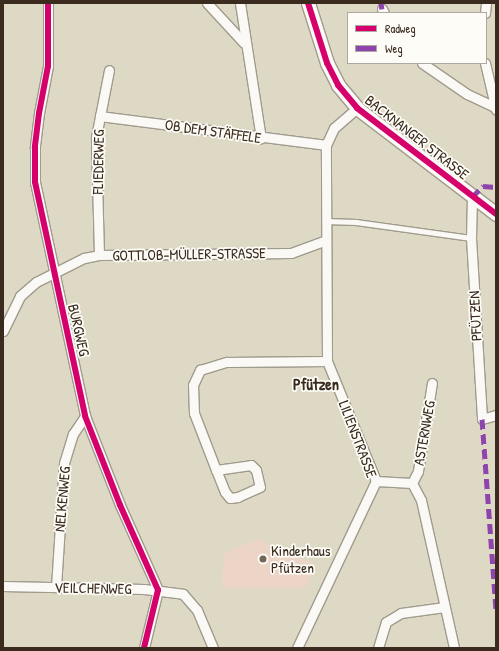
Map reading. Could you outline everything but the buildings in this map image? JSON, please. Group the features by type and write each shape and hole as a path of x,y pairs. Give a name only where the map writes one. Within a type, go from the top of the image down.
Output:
{"street":[{"name":"BURGWEG","path":"48,3 48,66 35,148 35,182 53,272 85,416 120,504 158,590"},
{"path":"207,3 244,43"},
{"path":"240,3 244,43 261,138"},
{"name":"BACKNANGER STRASSE","path":"308,3 327,63 338,85 356,108 496,214"},
{"path":"423,64 467,94 495,108"},
{"path":"485,64 495,108"},
{"name":"FLIEDERWEG","path":"99,255 96,136 109,70"},
{"name":"LILIENSTRASSE","path":"297,648 376,481 327,361 326,145 334,128 356,108"},
{"name":"OB DEM STÄFFELE","path":"100,116 261,138 326,145"},
{"name":"PFÜTZEN","path":"472,197 471,238 482,419 496,415"},
{"name":"GOTTLOB-MÜLLER-STRASSE","path":"3,332 20,296 36,282 71,262 99,255 291,253 326,240"},
{"path":"216,470 251,465 256,470 260,487 256,491 230,498 216,470 194,413 193,385 200,370 227,362 327,361"},
{"name":"ASTERNWEG","path":"412,483 418,471 432,383"},
{"name":"NELKENWEG","path":"56,587 64,463 74,434 85,416"},
{"path":"376,481 412,483 421,500 454,648"},
{"name":"VEILCHENWEG","path":"3,586 158,590 183,594 197,610 213,648"},
{"path":"144,648 158,590"},
{"path":"378,648 380,634 386,622 401,613 418,609 445,607"}],"lane":[{"path":"326,221 356,222 471,238"}],"shaded area":[{"name":"Kinderhaus Pfützen","path":"257,539 316,565 305,588 222,588 224,553"}],"marked path":[{"path":"381,3 382,9"},
{"path":"472,197 483,186 496,187"},
{"path":"482,419 496,608"}],"cycle path":[{"path":"48,3 48,66 39,113 35,148 35,182 85,416 120,505 158,590 144,648"},
{"path":"308,3 327,63 338,85 357,108 496,214"}],"place":[{"name":"Kinderhaus Pfützen","path":"263,559"}],"district":[{"name":"Pfützen","path":"316,384"}]}
